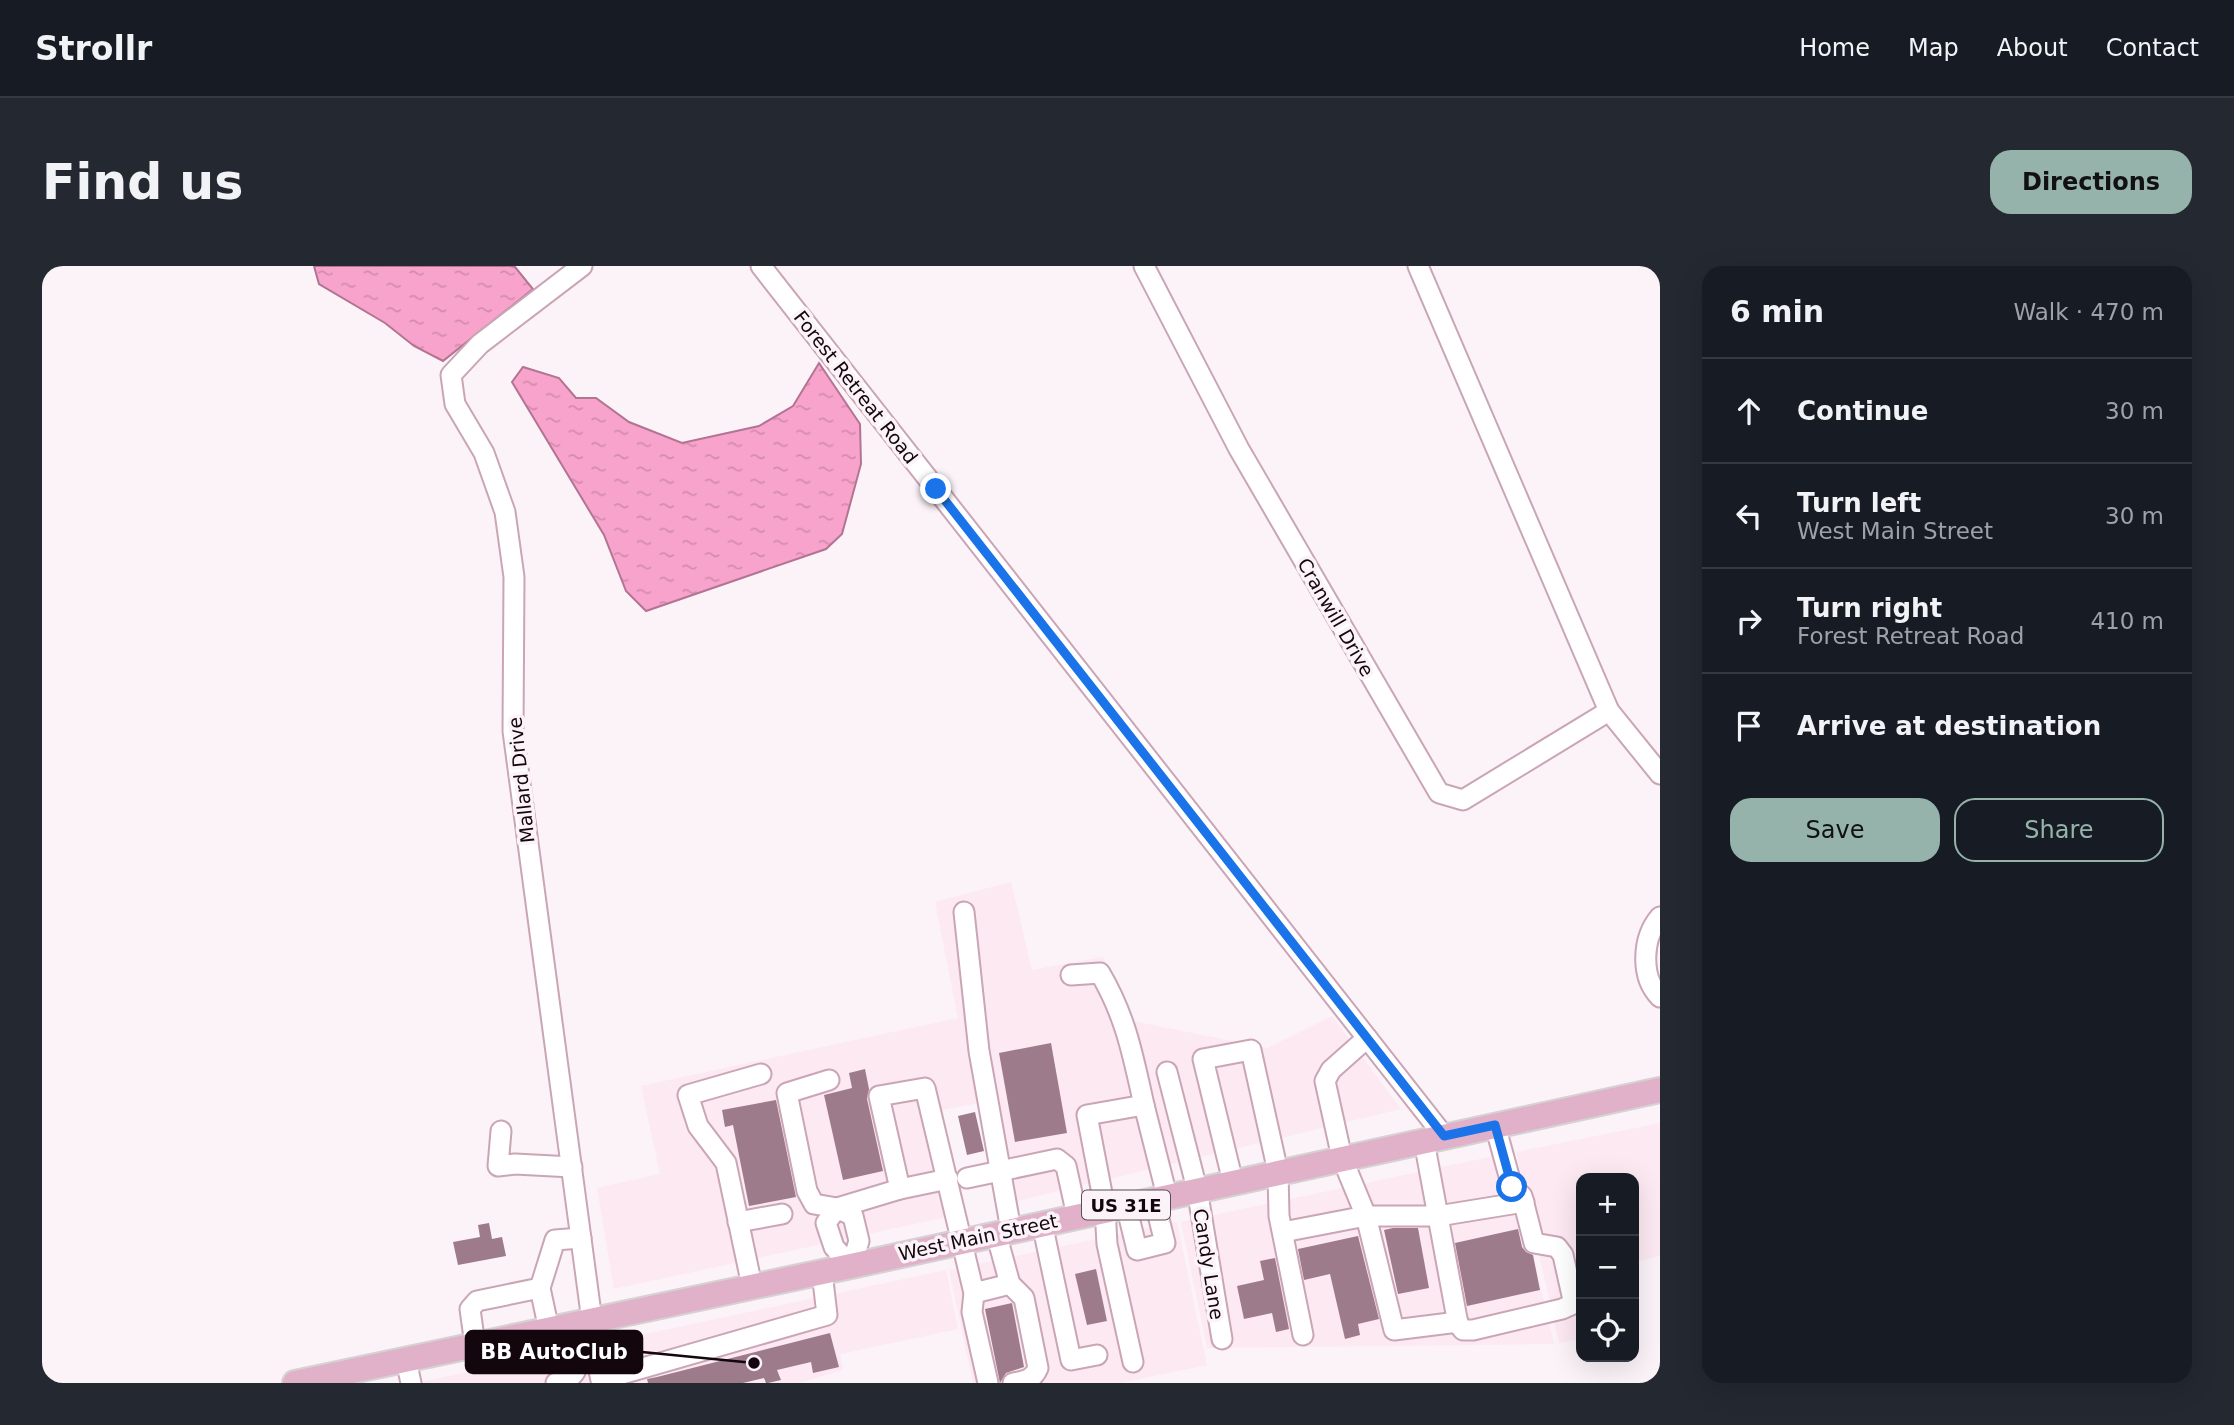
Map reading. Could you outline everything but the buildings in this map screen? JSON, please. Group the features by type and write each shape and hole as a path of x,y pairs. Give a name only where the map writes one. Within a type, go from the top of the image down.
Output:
{"main road":[{"name":"West Main Street","path":"310,1382 408,1371 475,1345 1495,1125 1659,1095"}],"street":[{"name":"Mallard Drive","path":"582,266 480,344 451,375 455,404 484,453 505,512 514,577 513,731 593,1321 593,1348 602,1382"},
{"name":"Forest Retreat Road","path":"761,266 1367,1038 1434,1138"},
{"name":"Cranwill Drive","path":"1144,266 1239,449 1439,793 1463,800 1609,711"},
{"path":"1418,266 1609,711 1660,775"},
{"path":"964,912 980,1059 1000,1171 1010,1284 1024,1298 1038,1368 1035,1376 1013,1383"},
{"path":"1660,918 1652,926 1646,958 1652,988 1660,997"},
{"path":"1071,975 1100,973 1114,997 1126,1027 1144,1105 1161,1197 1165,1243 1137,1250 1116,1207 1087,1115 1144,1105"},
{"path":"1367,1038 1331,1070 1325,1081 1342,1158 1367,1216 1394,1330 1458,1322"},
{"path":"1233,1182 1203,1059 1251,1050 1278,1172 1279,1216 1303,1335"},
{"name":"Candy Lane","path":"1167,1072 1197,1189 1222,1339"},
{"path":"752,1286 726,1163 698,1125 688,1095 761,1074"},
{"path":"829,1080 787,1093 807,1191 814,1204 837,1208 853,1216 859,1241 850,1266"},
{"path":"900,1189 879,1096 925,1088 958,1178 961,1241 974,1293 972,1311 988,1383"},
{"path":"1434,1138 1438,1216 1458,1322 1463,1330 1474,1330 1562,1309 1573,1300 1563,1255 1558,1247 1534,1243 1524,1202 1512,1187 1495,1125"},
{"path":"501,1131 498,1166 515,1164 572,1167"},
{"path":"850,1266 834,1247 826,1223 837,1208 900,1189 1050,1160 1064,1162 1077,1216"},
{"path":"1283,1231 1367,1216 1438,1216 1524,1202"},
{"path":"1116,1207 1107,1244 1133,1362"},
{"path":"738,1222 782,1214"},
{"path":"1042,1223 1071,1360 1097,1355"},
{"path":"555,1383 568,1380 575,1372 540,1288 555,1240 581,1238"},
{"path":"602,1382 828,1315 822,1272"},
{"path":"974,1293 1010,1284"},
{"path":"475,1345 470,1309 477,1301 540,1288"}],"shaded area":[{"path":"1011,882 1032,970 1103,957 1133,1021 1267,1048 1332,1016 1401,1109 1013,1202 994,1100 942,1110 965,1213 614,1289 597,1188 660,1174 641,1086 958,1018 935,902"},
{"path":"1660,1123 1660,1256 1639,1261 1639,1173 1576,1173 1576,1340 1559,1343 1516,1152"},
{"path":"1509,1153 1554,1344 1207,1348 1181,1222"},
{"path":"1177,1222 1207,1365 1120,1383 973,1383 949,1270"},
{"path":"946,1270 958,1329 840,1354 843,1370 799,1383 416,1383"}],"water":[{"path":"314,266 510,266 515,267 533,289 443,361 414,346 385,323 319,284"},
{"path":"819,363 860,424 861,464 842,534 826,549 646,611 626,591 604,535 512,382 523,367 559,378 576,398 596,398 629,422 682,443 759,426 793,406"}],"place":[{"name":"BB AutoClub","path":"754,1363"}],"route":[{"path":"936,489 1444,1136 1495,1125 1512,1187"}]}
